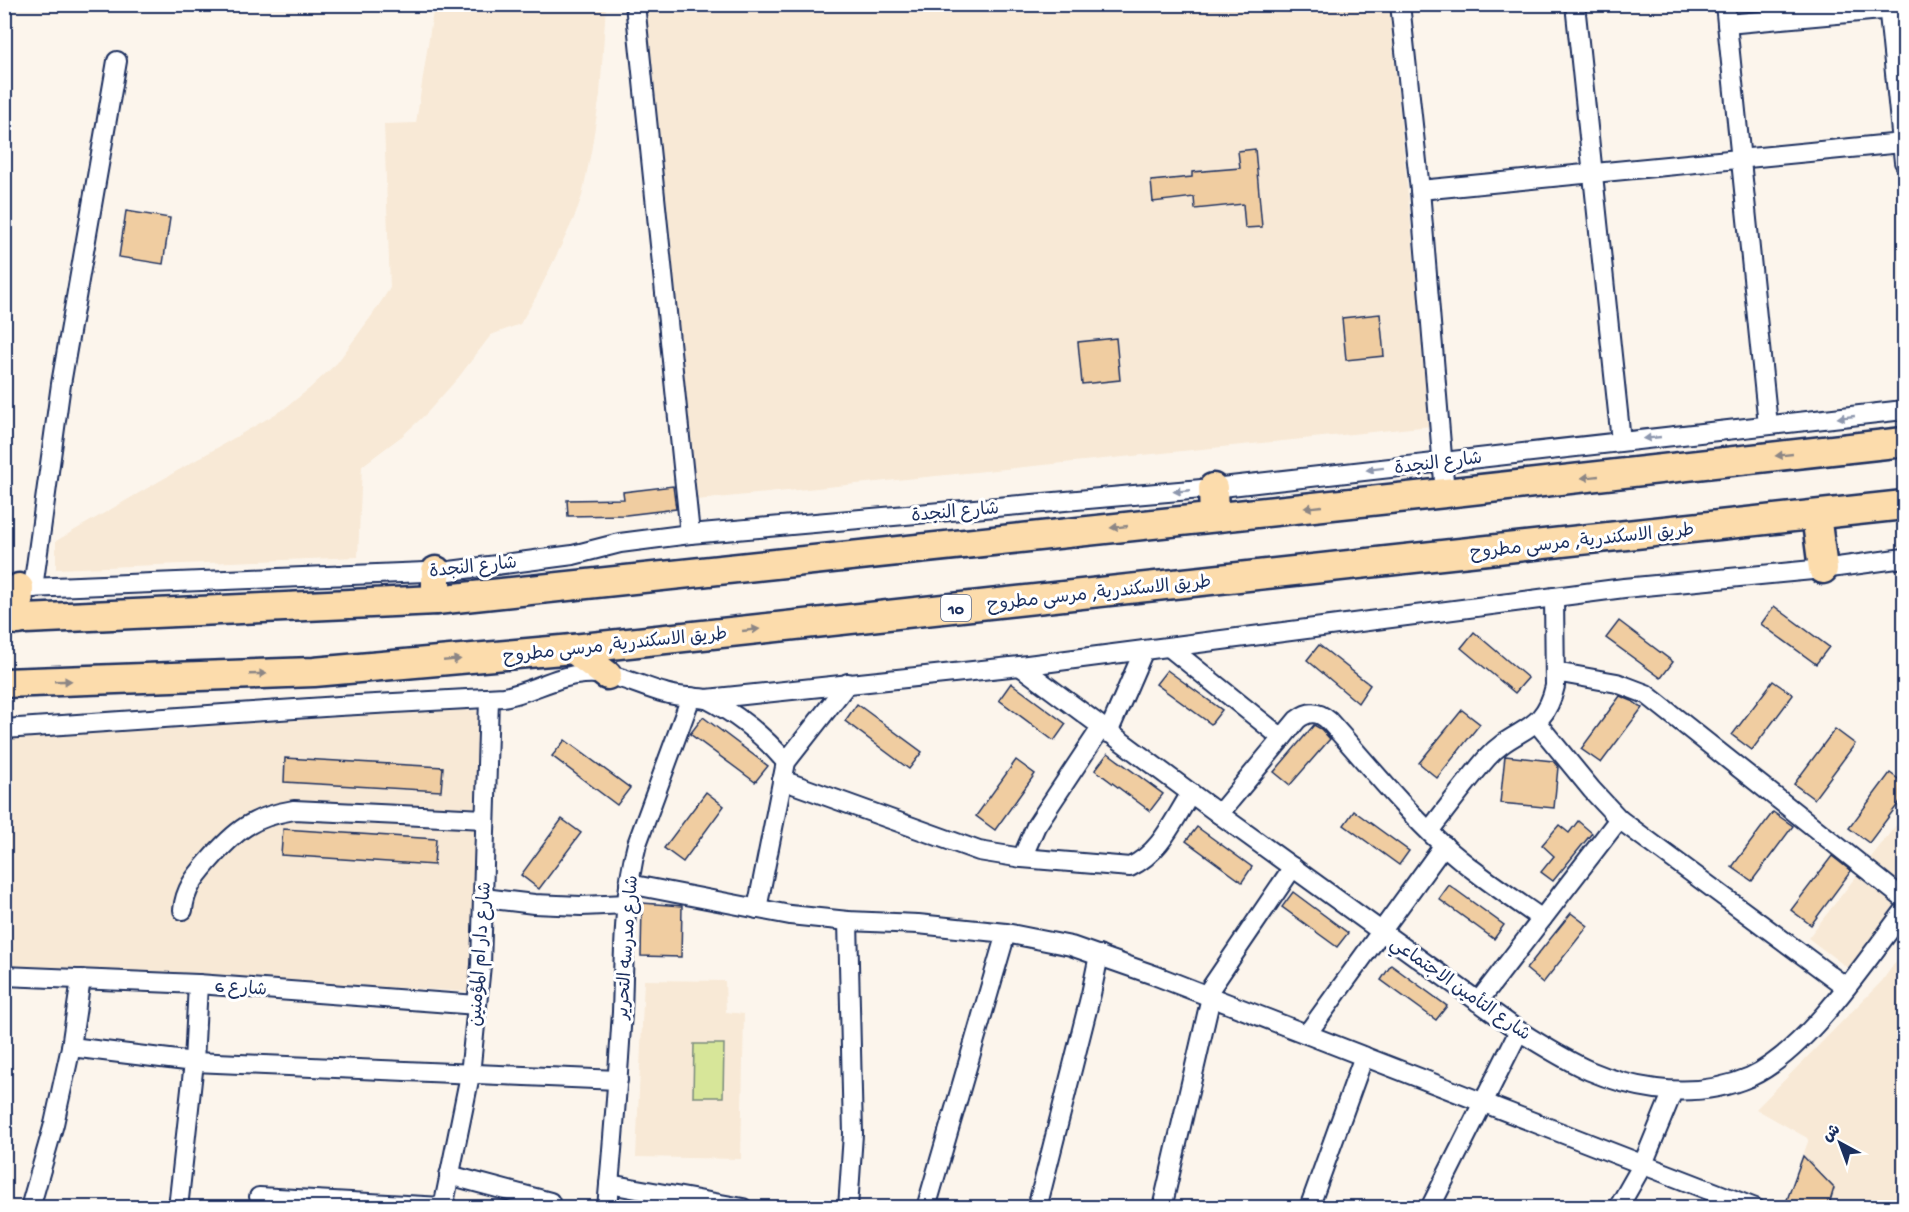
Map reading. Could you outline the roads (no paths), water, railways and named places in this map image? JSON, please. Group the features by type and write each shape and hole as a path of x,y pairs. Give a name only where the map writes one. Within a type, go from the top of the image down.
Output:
{"main road":[{"path":"19,588 11,620 436,600 1905,442"},
{"path":"1213,488 1214,517"},
{"name":"طريق الاسكندرية, مرسى مطروح","path":"4,683 314,672 573,649 1905,505"},
{"path":"1816,515 1823,569"},
{"path":"436,571 436,600"},
{"path":"573,649 607,675"}],"street":[{"path":"635,4 690,534"},
{"path":"1400,4 1420,190 1445,493"},
{"path":"1575,4 1621,441"},
{"path":"1725,4 1739,160 1768,425"},
{"path":"1726,24 1894,7 1905,162"},
{"path":"19,588 62,384 117,61"},
{"path":"1420,190 1902,143"},
{"name":"شارع النجدة","path":"19,588 436,571 573,555 620,543 690,534 1213,488 1905,410"},
{"path":"4,729 339,706 489,699 518,695 567,676 586,674 622,677 666,694 699,698 1020,666 1624,588 1823,569 1905,558"},
{"path":"1429,831 1487,758 1504,742 1537,723 1546,712 1555,686 1554,597"},
{"path":"1169,646 1282,738"},
{"path":"1022,858 1036,826 1105,730 1144,650"},
{"name":"شارع التأمين الاجتماعي","path":"1020,666 1219,814 1519,1031 1591,1072 1617,1081 1673,1091 1700,1091 1726,1086 1751,1076 1774,1062 1800,1039 1846,987 1905,911"},
{"path":"1555,672 1617,682 1646,694 1905,899"},
{"path":"757,909 784,771 848,683"},
{"path":"699,698 742,719 773,747 784,771 958,845 1000,855 1130,867 1143,861 1154,852 1191,793"},
{"name":"شارع مدرسه التحرير","path":"607,1208 618,1080 629,884 637,844 699,698"},
{"name":"شارع دار ام المؤمنين","path":"443,1207 470,1075 481,966 489,699"},
{"path":"1219,814 1303,716 1310,713 1324,716 1444,845 1542,919"},
{"path":"1537,723 1619,819 1846,987"},
{"path":"183,910 184,900 193,880 230,838 252,823 277,813 294,810 485,819"},
{"path":"1478,1002 1619,819"},
{"path":"1307,1034 1444,845"},
{"path":"1162,1208 1208,996 1293,867"},
{"path":"629,884 790,915 1006,933 1050,941 1099,955 1755,1208"},
{"path":"484,898 534,904 582,906 628,904"},
{"path":"848,921 853,1134 848,1208"},
{"path":"926,1208 1006,933"},
{"path":"1037,1208 1099,955"},
{"name":"شارع 6","path":"4,976 198,984 477,1005"},
{"path":"30,1208 54,1124 71,1047 81,979"},
{"path":"178,1208 194,1062 198,984"},
{"path":"1430,1208 1519,1031"},
{"path":"71,1047 194,1062 618,1080"},
{"path":"1309,1208 1364,1056"},
{"path":"1618,1208 1643,1164 1673,1091"},
{"path":"449,1175 550,1202"},
{"path":"609,1184 743,1208"},
{"path":"259,1197 443,1207"}]}
